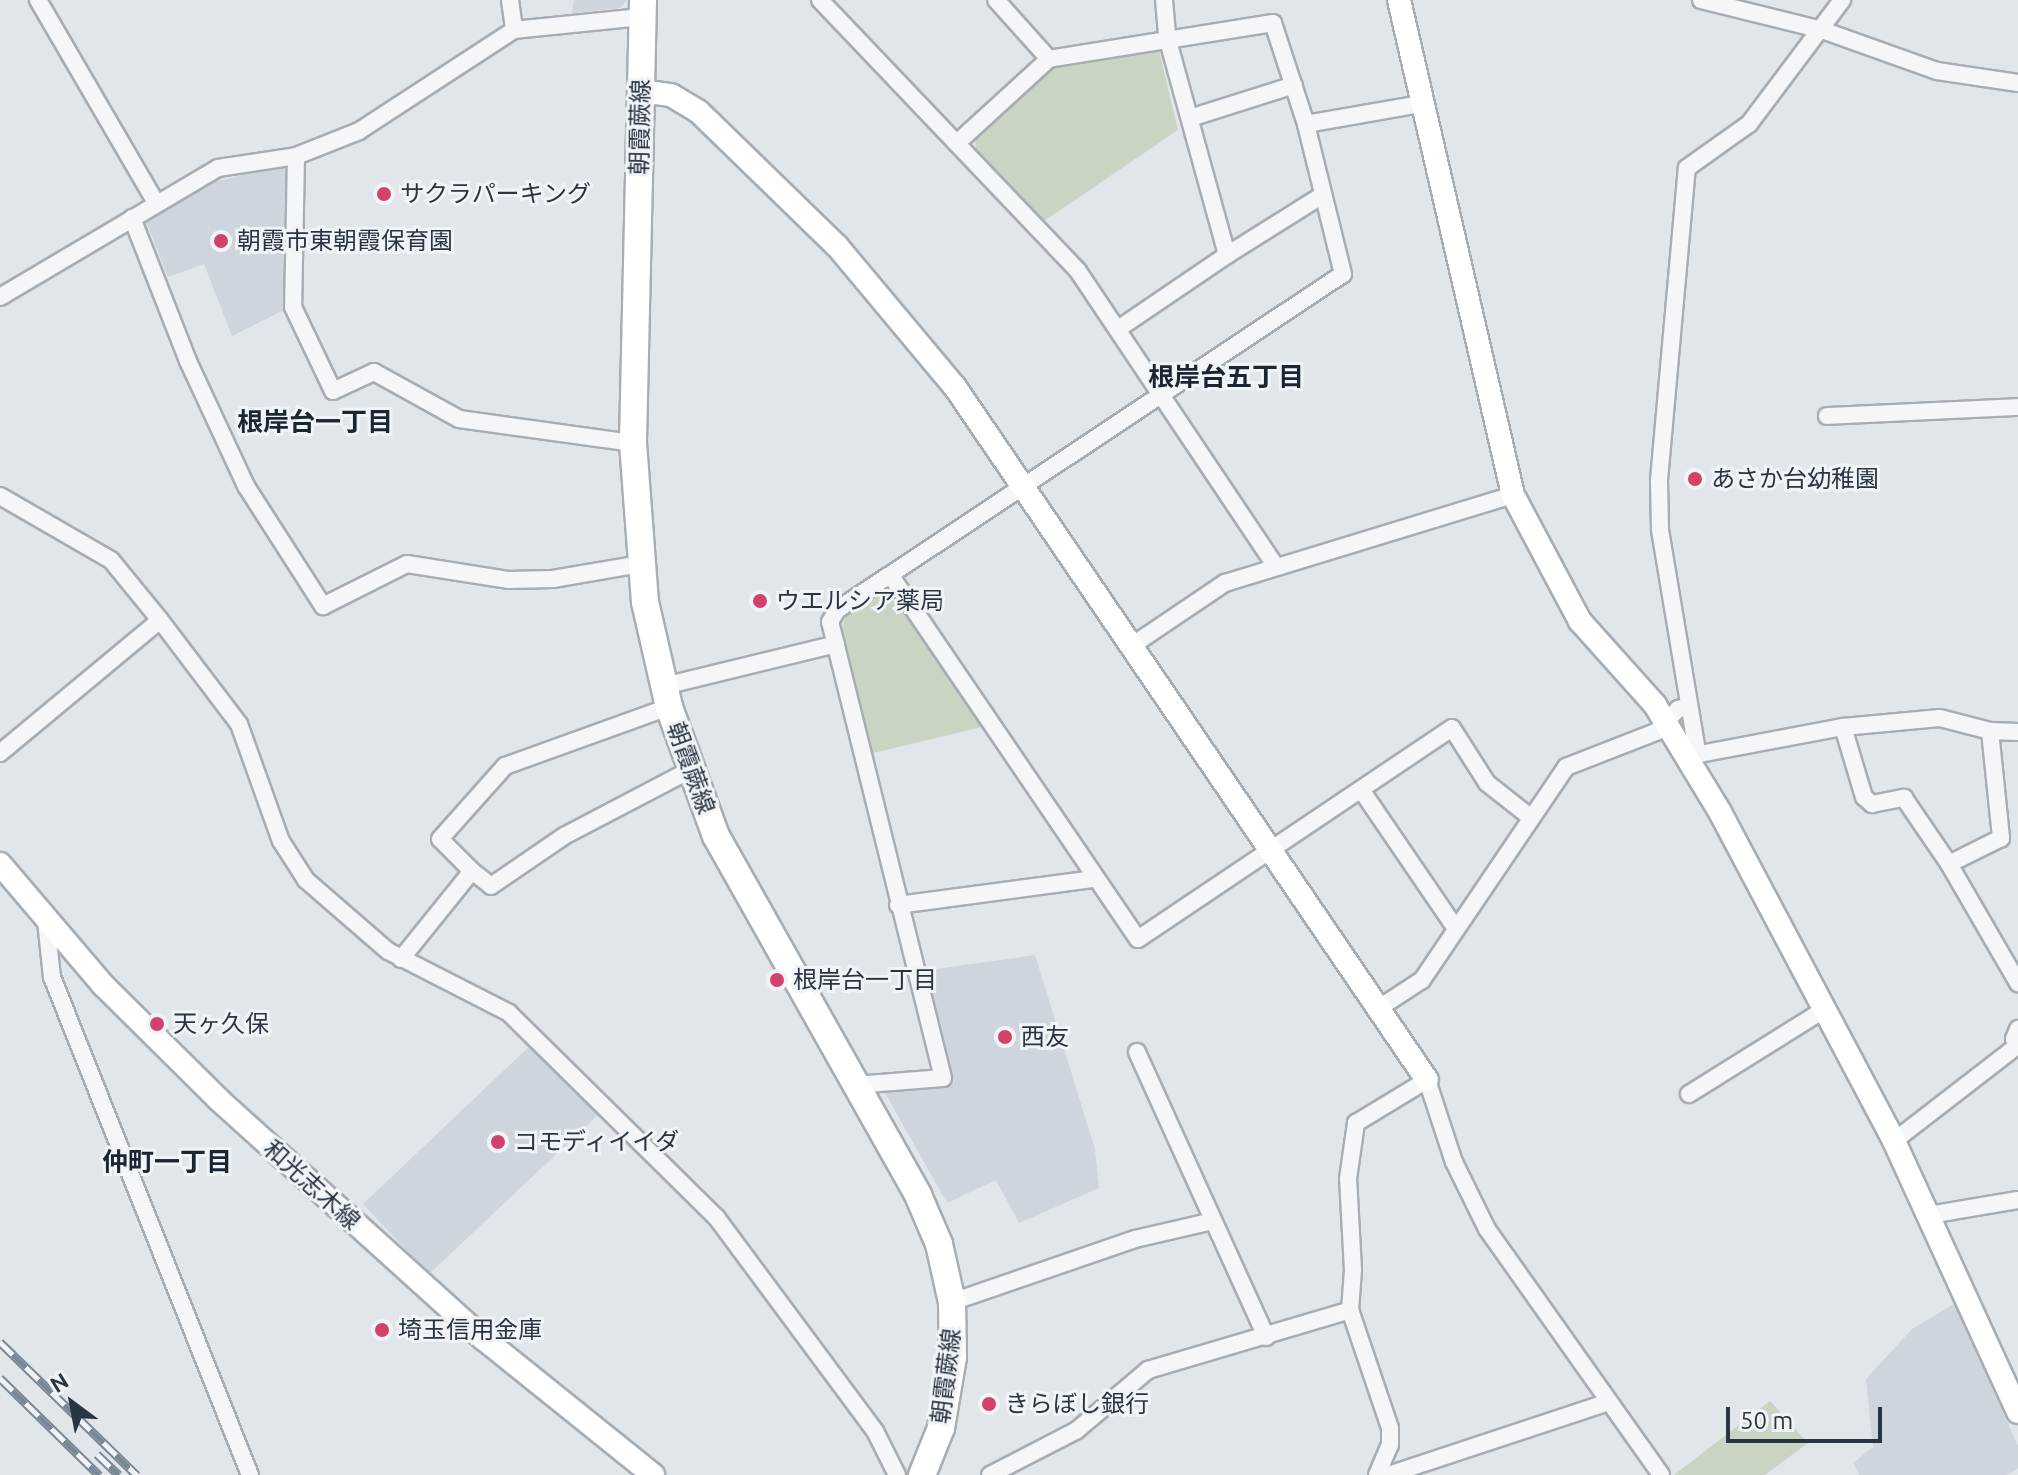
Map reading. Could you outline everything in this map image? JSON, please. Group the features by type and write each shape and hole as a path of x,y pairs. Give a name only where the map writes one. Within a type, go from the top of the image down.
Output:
{"main road":[{"name":"朝霞蕨線","path":"643,8 633,443 640,564 666,697 690,770 737,879 927,1212 952,1302 949,1396 922,1475"}],"street":[{"path":"38,0 156,203"},
{"path":"510,0 514,30"},
{"path":"820,0 1078,271 1275,565"},
{"path":"996,0 1049,59"},
{"path":"1164,0 1167,37 1227,255"},
{"path":"1399,0 1421,104 1454,224 1513,495 1580,621 1693,754 1894,1141 2018,1412"},
{"path":"1701,0 1822,30 1937,71 2018,83"},
{"path":"1693,754 1689,706 1660,529 1659,480 1687,168 1749,124 1842,0"},
{"path":"0,297 218,168 296,156 359,131 514,30 643,8"},
{"path":"855,1085 943,1078 830,622 837,610 1343,274 1321,196 1306,124 1273,23 1167,37 1049,59 957,143"},
{"path":"1190,118 1294,85"},
{"path":"641,91 671,95 698,111 805,212 955,387 1427,1080 1454,1162 1487,1229 1661,1475"},
{"path":"1306,124 1421,104"},
{"path":"296,156 293,307 333,391 374,372 459,419 633,443"},
{"path":"1118,329 1321,196"},
{"path":"132,218 188,361 246,486 323,606 407,564 508,580 553,579 640,564"},
{"path":"1827,416 2018,407"},
{"path":"1133,645 1225,583 1275,565 1513,495"},
{"path":"0,496 111,560 160,620 239,724 281,841 306,880 347,919 401,959 509,1013 716,1217 875,1431 897,1475"},
{"path":"891,576 1094,879 1138,939 1452,728 1487,783 1530,817"},
{"path":"0,753 160,620"},
{"path":"690,770 564,836 491,886 440,839 505,766 666,697 836,644"},
{"path":"1379,1008 1422,980 1566,767 1656,732 1665,720 1689,706"},
{"path":"1693,754 1843,727 1940,718 1990,731 2018,732"},
{"path":"1843,727 1864,797 1872,804 1904,798 1949,864 2018,983"},
{"path":"1949,864 2001,838 1990,731"},
{"path":"1362,791 1456,929"},
{"name":"和光志木線","path":"0,864 46,921 152,1036 297,1173 484,1339 653,1475"},
{"path":"401,959 472,871"},
{"path":"898,905 1094,879"},
{"path":"46,921 52,977 250,1475"},
{"path":"1689,1094 1825,1009"},
{"path":"1894,1141 2018,1045 2018,1029"},
{"path":"1137,1052 1266,1337"},
{"path":"1377,1475 1390,1445 1390,1428 1350,1310 1353,1270 1348,1179 1356,1123 1427,1080"},
{"path":"1929,1215 2018,1200"},
{"path":"952,1302 1135,1239 1213,1221"},
{"path":"992,1475 1077,1430 1148,1370 1350,1310"},
{"path":"1388,1475 1609,1402"}],"shaded area":[{"path":"574,0 627,0 620,8 572,13"},
{"name":"朝霞市東朝霞保育園","path":"290,163 290,307 232,336 204,264 168,277 145,219 199,186"},
{"path":"1035,955 1095,1149 1099,1188 1019,1223 996,1180 947,1203 884,1091 954,1082 922,971"},
{"name":"コモディイイダ","path":"532,1044 600,1113 429,1274 363,1204"},
{"path":"1954,1304 2018,1446 2018,1468 2007,1475 1859,1475 1853,1463 1873,1447 1866,1379 1912,1329"}],"green space":[{"path":"1151,47 1159,51 1178,130 1044,221 976,149 975,138 1053,65"},
{"path":"882,593 891,595 982,727 873,753 842,627 846,616"},
{"path":"1770,1401 1808,1443 1765,1475 1674,1475"}],"railway":[{"path":"0,1342 137,1475"},
{"path":"0,1378 99,1475"},
{"path":"97,1454 119,1475"}],"place":[{"name":"サクラパーキング","path":"384,194"},
{"name":"朝霞市東朝霞保育園","path":"221,241"},
{"name":"あさか台幼稚園","path":"1695,479"},
{"name":"ウエルシア薬局","path":"760,601"},
{"name":"根岸台一丁目","path":"777,980"},
{"name":"天ヶ久保","path":"157,1024"},
{"name":"西友","path":"1005,1037"},
{"name":"コモディイイダ","path":"498,1142"},
{"name":"埼玉信用金庫","path":"382,1330"},
{"name":"きらぼし銀行","path":"989,1404"}],"district":[{"name":"根岸台五丁目","path":"1226,377"},
{"name":"根岸台一丁目","path":"315,422"},
{"name":"仲町一丁目","path":"167,1162"}]}
